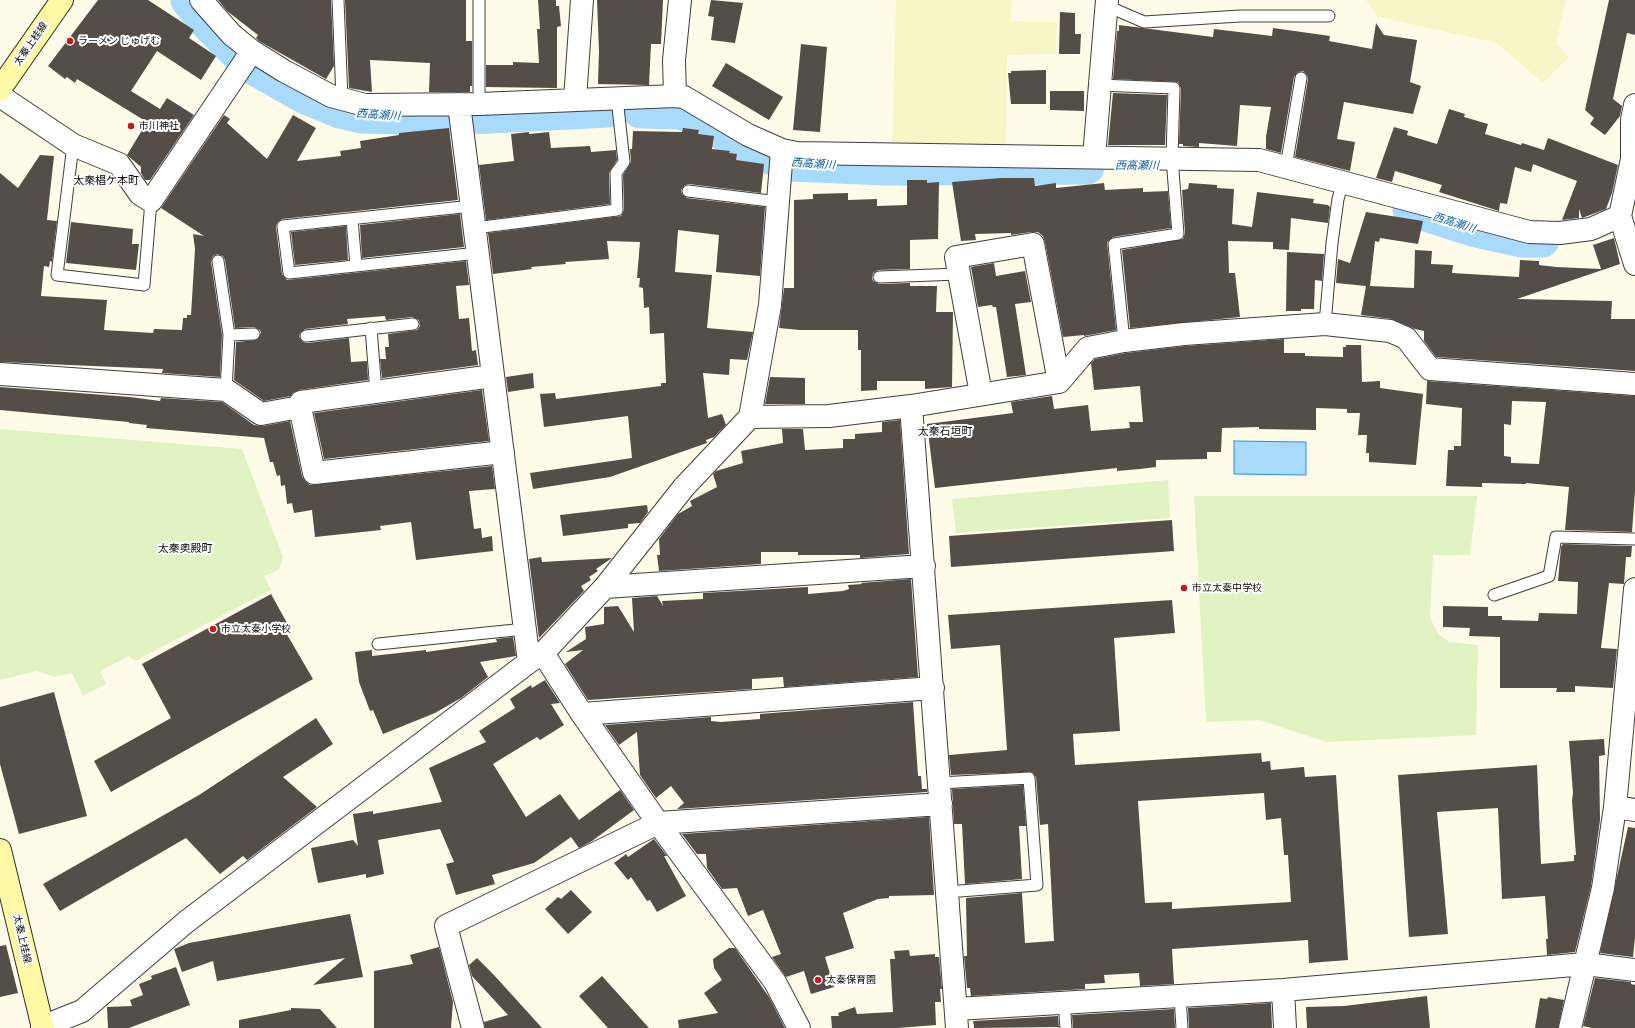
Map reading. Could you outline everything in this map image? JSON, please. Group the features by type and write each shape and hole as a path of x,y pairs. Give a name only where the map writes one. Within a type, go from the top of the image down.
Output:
{"main road":[{"name":"太秦上桂線","path":"0,89 62,0"},
{"name":"太秦上桂線","path":"0,850 43,1027"}],"street":[{"path":"201,0 232,35 252,51 284,71 331,96 365,105 469,104 675,96 684,97 748,135 781,158 797,154 1094,157 1172,167 1258,160 1286,167 1340,190 1529,232 1560,233 1623,226"},
{"path":"575,99 582,0"},
{"path":"675,96 674,60 680,0"},
{"path":"1094,157 1107,3"},
{"path":"0,96 73,145 119,164 140,194 151,201 252,51"},
{"path":"469,104 472,206 525,629 536,658 582,714 658,823 775,982 799,1028"},
{"path":"1635,105 1632,120 1634,160 1623,226 1635,264"},
{"path":"43,1027 82,1011 186,922 536,658 606,587 684,487 750,416 770,305 781,158"},
{"path":"981,394 956,257 1033,244 1059,382"},
{"path":"750,416 829,416 911,406 1059,382 1088,348 1124,341 1184,334 1325,324 1390,331 1406,338 1430,369 1635,384"},
{"path":"0,374 226,390 261,414 300,407"},
{"path":"493,376 301,402 300,407 314,473 503,452"},
{"path":"911,406 933,688 956,1018 1064,1002 1283,990 1585,964 1635,970"},
{"path":"606,587 924,566"},
{"path":"1570,1028 1603,888 1625,809 1635,589"},
{"path":"582,714 933,688"},
{"path":"472,1028 446,926 658,823 940,794"},
{"path":"1283,990 1285,1028"}],"lane":[{"path":"338,0 342,99"},
{"path":"469,104 479,0"},
{"path":"1107,3 1144,22 1240,16 1329,16"},
{"path":"1286,167 1301,78"},
{"path":"1099,85 1174,88 1172,167 1178,234 1114,244 1124,341"},
{"path":"475,228 617,210 616,174 624,162 618,98"},
{"path":"73,145 57,275 144,285 151,201"},
{"path":"1325,324 1332,243 1340,190"},
{"path":"688,191 778,202"},
{"path":"472,206 283,226 289,273 478,253"},
{"path":"352,219 356,266"},
{"path":"218,261 229,335 226,390"},
{"path":"879,277 959,274"},
{"path":"306,336 413,324"},
{"path":"371,328 376,392"},
{"path":"229,335 254,334"},
{"path":"1494,595 1549,576 1556,537 1635,539"},
{"path":"378,644 525,629"},
{"path":"940,794 1029,778 1037,885 948,892"},
{"path":"1180,996 1182,1028"},
{"path":"1064,1002 1066,1028"}],"shaded area":[{"path":"896,0 1012,0 1011,21 1057,22 1056,54 1007,55 1006,152 892,148"},
{"path":"1366,0 1566,0 1556,44 1569,57 1543,83 1497,43 1378,17"}],"green space":[{"path":"0,429 242,449 283,557 279,570 264,576 271,590 135,661 129,656 100,671 106,684 83,696 72,673 54,677 37,671 0,680"},
{"path":"1168,480 1170,518 956,533 952,499"},
{"path":"1194,496 1477,496 1470,555 1433,555 1430,618 1439,635 1450,642 1478,645 1476,735 1327,742 1259,720 1206,722"}],"water":[{"path":"1234,441 1306,442 1306,475 1234,474"}],"building":[{"path":"98,0 148,0 194,30 189,38 216,56 201,80 157,51 131,91 160,109 167,98 194,115 150,180 145,180 141,173 141,167 127,155 147,122 77,79 75,83 67,77 65,79 48,66"},
{"path":"218,0 331,0 334,66 326,79 259,41 256,38 258,35 227,11"},
{"path":"345,0 466,0 466,41 472,41 472,86 470,86 470,92 429,92 430,63 370,60 372,92 349,88"},
{"path":"538,0 556,0 556,6 559,6 561,26 557,27 557,88 486,87 486,65 513,65 513,62 539,63 537,29 540,29"},
{"path":"597,0 663,0 661,44 651,44 649,85 598,84 599,51"},
{"path":"711,0 743,3 735,43 711,40 714,17 708,16"},
{"path":"1609,0 1635,0 1635,35 1627,33 1613,99 1622,106 1620,116 1605,135 1590,124 1594,118 1585,110"},
{"path":"1060,12 1075,13 1075,34 1081,34 1080,54 1059,54"},
{"path":"1376,23 1384,35 1417,40 1410,82 1421,86 1413,114 1344,102 1337,139 1355,142 1350,171 1295,157 1308,79 1307,75 1303,71 1298,72 1294,77 1281,153 1266,149 1266,137 1271,107 1240,105 1237,146 1199,143 1199,147 1183,146 1183,144 1179,144 1181,88 1178,82 1113,79 1117,31 1119,31 1119,25 1213,37 1214,29 1272,36 1273,28 1330,36 1329,41 1372,49"},
{"path":"801,44 827,47 820,132 793,130"},
{"path":"726,63 783,97 769,120 712,86"},
{"path":"1046,70 1046,104 1011,104 1008,73 1011,73 1011,71"},
{"path":"1050,91 1084,91 1084,111 1050,110"},
{"path":"1113,93 1167,95 1165,145 1108,145"},
{"path":"1449,109 1465,114 1464,117 1488,124 1485,134 1544,150 1548,138 1618,165 1612,193 1606,209 1582,218 1579,209 1579,218 1562,220 1577,181 1533,164 1531,172 1515,167 1507,204 1500,203 1499,211 1439,192 1442,185 1395,171 1392,182 1376,178 1394,127 1408,131 1407,135 1437,144"},
{"path":"224,115 230,119 227,123 267,159 293,115 316,128 297,161 341,156 340,151 361,148 360,141 399,135 399,133 449,128 458,200 282,219 277,223 276,227 282,274 287,280 466,261 469,285 456,286 459,319 469,318 472,351 476,350 478,365 382,378 380,359 386,359 385,347 389,347 388,334 417,330 420,326 419,320 412,317 386,320 385,316 347,319 348,324 305,329 300,333 299,337 303,342 307,343 349,338 351,362 367,361 368,380 299,390 291,396 264,401 234,380 236,342 257,340 261,333 260,330 254,327 235,328 225,260 223,256 217,254 213,256 211,262 222,335 220,377 162,373 163,369 0,362 0,173 18,188 40,155 54,156 47,220 57,221 52,262 50,261 49,267 44,266 41,296 107,300 104,330 153,333 154,329 182,330 183,318 187,318 187,315 191,315 195,249 193,234 204,236 161,208"},
{"path":"683,128 699,130 698,134 714,136 712,149 730,151 729,153 737,154 736,160 764,164 761,193 689,184 685,185 681,190 682,194 687,198 765,207 760,276 716,272 719,235 678,230 675,272 712,275 707,328 753,332 747,360 730,359 729,375 703,373 708,418 722,414 726,425 714,437 706,440 707,443 610,477 533,489 530,473 632,458 628,416 544,427 540,394 555,393 556,399 661,386 661,383 666,383 664,333 650,334 649,307 644,308 643,288 639,287 640,278 637,278 640,242 607,241 609,259 565,262 566,264 531,267 532,269 493,274 488,233 621,216 624,210 623,175 631,162 630,149 632,149 633,131 682,132"},
{"path":"529,132 529,134 549,132 551,148 590,146 591,152 616,150 617,160 609,173 610,204 486,220 479,165 514,161 511,134"},
{"path":"1001,178 1034,178 1035,186 1056,183 1056,188 1104,183 1105,190 1143,188 1143,192 1168,191 1171,228 1113,237 1107,242 1116,330 1084,336 1063,337 1045,242 1043,236 1038,232 1011,235 1011,233 975,234 976,240 961,241 952,182"},
{"path":"907,180 927,180 927,183 939,182 938,239 910,240 910,269 878,270 873,273 872,278 873,281 879,284 910,283 910,286 937,286 936,312 953,312 952,387 925,389 925,381 877,381 877,390 861,391 861,350 858,350 858,330 800,330 779,328 784,288 794,288 794,200 813,199 813,194 848,193 848,200 877,199 877,206 907,205"},
{"path":"1189,183 1217,185 1217,188 1234,189 1232,224 1252,227 1257,192 1314,199 1313,203 1328,205 1330,207 1328,223 1291,218 1289,250 1273,249 1273,242 1228,241 1229,273 1235,273 1240,317 1130,328 1122,250 1183,239 1185,233 1182,190 1188,189"},
{"path":"1366,212 1423,221 1418,244 1380,238 1379,242 1375,241 1370,286 1414,288 1415,250 1432,251 1431,264 1453,265 1452,273 1519,277 1520,260 1539,261 1539,265 1556,267 1601,269 1593,245 1614,238 1620,264 1517,299 1612,301 1611,319 1635,319 1635,371 1436,357 1424,341 1424,331 1415,329 1392,319 1361,315 1366,286 1336,283 1338,259 1350,263"},
{"path":"460,214 464,247 362,258 360,225"},
{"path":"71,222 133,229 132,244 139,244 136,270 66,263"},
{"path":"346,226 348,260 295,265 291,232"},
{"path":"1287,252 1324,254 1322,281 1315,280 1314,309 1286,311"},
{"path":"994,263 996,276 1025,271 1031,302 1015,304 1026,375 1007,377 996,307 993,307 992,305 978,307 971,267"},
{"path":"1284,339 1284,353 1305,353 1305,356 1343,357 1343,347 1346,347 1346,345 1361,345 1362,382 1380,381 1380,388 1423,394 1416,465 1369,462 1369,453 1366,453 1367,435 1358,435 1360,413 1347,413 1347,409 1316,408 1316,430 1259,429 1259,427 1222,428 1221,452 1207,452 1207,459 1156,460 1156,467 1117,471 1117,468 935,488 927,424 1013,413 1011,402 1052,396 1054,409 1088,405 1091,431 1130,428 1129,422 1143,422 1140,386 1094,390 1091,363 1095,359 1126,353 1185,346"},
{"path":"533,373 534,388 508,392 506,377"},
{"path":"770,377 805,378 805,404 765,404"},
{"path":"1427,381 1635,396 1635,491 1632,532 1565,530 1569,487 1526,483 1482,483 1482,487 1446,486 1448,450 1454,450 1454,446 1461,446 1462,408 1426,404","holes":["1512,401 1546,402 1539,464 1511,463 1511,457 1504,456 1504,424 1511,425"]},
{"path":"0,387 130,397 160,401 161,398 222,402 254,425 263,426 290,421 302,476 310,485 492,466 495,489 469,491 474,529 481,528 482,538 492,536 493,551 416,560 411,522 380,526 381,530 315,537 312,510 294,513 292,503 287,504 285,485 281,486 280,475 277,476 273,462 270,462 264,438 146,428 147,425 129,422 0,410"},
{"path":"482,390 489,441 324,459 314,413"},
{"path":"900,420 909,554 860,558 860,555 798,555 798,552 761,552 761,564 659,571 657,555 660,555 659,539 678,514 692,506 690,501 717,487 713,474 716,471 743,463 741,451 783,443 782,429 803,429 805,450 843,448 843,439 855,439 855,434 882,432 882,422"},
{"path":"647,505 648,512 640,523 628,524 628,528 563,536 560,515"},
{"path":"1172,520 1174,551 951,567 949,536"},
{"path":"1563,544 1632,546 1631,557 1626,557 1624,584 1609,583 1601,648 1617,649 1613,688 1575,686 1575,692 1556,692 1557,688 1500,688 1500,637 1469,636 1470,628 1443,627 1443,606 1488,607 1488,616 1502,616 1502,620 1538,621 1539,613 1577,614 1578,582 1558,581 1561,547"},
{"path":"541,557 542,562 612,558 596,569 598,571 589,577 591,580 581,586 584,591 539,638 529,559"},
{"path":"911,579 918,677 784,687 783,677 752,679 752,689 588,700 565,664 583,650 566,652 586,639 585,627 604,624 604,607 618,606 634,632 632,598 657,596 663,606 662,601 703,599 703,593 808,587 808,594 843,591 849,589 848,585 862,584 861,583"},
{"path":"271,594 287,623 282,626 313,679 111,792 94,761 171,718 142,664"},
{"path":"1172,600 1175,633 1114,638 1120,731 1073,734 1075,765 1261,753 1262,762 1270,761 1271,770 1304,767 1305,777 1336,775 1348,960 1309,963 1308,940 1172,949 1174,984 1140,986 1139,973 1104,975 1105,983 1085,984 1085,989 971,996 970,988 967,988 964,956 967,956 966,898 1022,893 1025,943 1054,941 1048,824 1040,825 1036,777 1032,772 951,775 949,755 1007,750 1000,645 951,649 948,615","holes":["1264,793 1266,820 1281,818 1284,855 1288,855 1291,902 1172,909 1172,902 1145,903 1138,801"]},
{"path":"513,637 516,656 480,662 488,677 461,698 435,713 383,734 373,710 370,711 359,682 355,652 372,650 372,656 426,650 426,652 497,642 496,639"},
{"path":"545,680 560,703 551,704 564,725 540,740 537,737 493,764 526,817 560,794 579,820 620,790 634,810 592,841 579,848 571,837 534,863 492,875 495,884 456,895 446,864 454,862 440,829 378,840 384,874 366,878 366,874 318,883 311,848 353,840 358,846 353,814 373,811 373,814 442,802 429,768 486,742 479,731 515,708 510,699 531,685 532,688"},
{"path":"54,692 87,816 19,834 0,764 0,707"},
{"path":"913,702 918,776 921,776 922,789 927,789 927,792 677,809 684,803 671,786 656,798 640,775 637,732 619,745 605,725 711,717 711,721 721,722 760,719 760,714"},
{"path":"316,718 333,744 283,777 317,807 247,860 243,856 220,874 186,838 60,911 43,884 199,795"},
{"path":"1604,739 1605,755 1599,756 1600,820 1591,886 1575,952 1547,955 1546,939 1548,939 1545,896 1502,899 1498,808 1437,812 1448,934 1409,937 1398,775 1537,765 1541,864 1574,861 1574,855 1576,855 1569,741"},
{"path":"1023,785 1026,826 1019,826 1022,879 965,884 962,824 954,824 952,789"},
{"path":"929,817 934,895 889,896 889,898 878,899 843,913 854,948 825,957 834,987 811,994 804,971 786,977 772,957 781,954 763,910 748,916 737,888 722,889 707,868 706,854 697,854 682,834"},
{"path":"1628,827 1635,828 1635,937 1633,957 1600,953"},
{"path":"654,839 667,856 664,856 686,896 657,912 650,900 647,901 631,877 628,880 614,863 626,854 628,857"},
{"path":"571,890 592,912 568,934 545,909 558,897 561,899"},
{"path":"350,914 363,977 313,985 345,958 217,981 213,961 182,972 174,949 189,943"},
{"path":"6,945 18,993 0,997 0,946"},
{"path":"439,947 453,1002 451,1028 374,1028 374,971 413,964 410,955"},
{"path":"729,948 735,948 769,997 785,1028 679,1028 678,1020 718,1013 704,993 722,980 714,968 713,959"},
{"path":"909,950 910,956 935,954 935,957 939,957 942,989 940,989 941,1002 935,1002 936,1025 898,1028 832,1028 831,1016 839,1016 838,1013 855,1007 857,1014 893,1012 890,959 895,959 894,951"},
{"path":"477,958 542,1028 485,1028 484,1022 508,1015 472,976 469,965"},
{"path":"176,967 190,1005 129,1028 108,1028 107,1007 132,1006 130,1000 143,995 139,984 152,979 151,976"},
{"path":"602,976 649,1028 608,1028 579,996"},
{"path":"1595,978 1631,982 1631,984 1635,985 1635,1028 1592,1028 1583,1026"},
{"path":"1427,996 1430,1028 1307,1028 1306,1007 1344,1006"},
{"path":"1548,997 1564,1000 1558,1028 1535,1028 1540,998 1547,999"},
{"path":"1271,1003 1272,1028 1189,1028 1188,1008"},
{"path":"291,1008 320,1009 337,1028 239,1028 239,1020 291,1010"},
{"path":"1174,1009 1175,1028 1073,1028 1072,1015"},
{"path":"1058,1016 1059,1028 974,1028 973,1021"}],"waterway":[{"name":"西高瀬川","path":"188,0 206,22 249,65 302,95 340,111 361,116 451,118 608,110"},
{"name":"西高瀬川","path":"640,111 680,112 697,118 755,152 790,164 886,168 1087,167"},
{"name":"西高瀬川","path":"1410,209 1476,230 1521,240 1542,240"}],"place":[{"name":"ラーメン じゅげむ","path":"70,41"},
{"name":"市川神社","path":"131,126"},
{"name":"市立太秦中学校","path":"1184,588"},
{"name":"市立太秦小学校","path":"213,629"},
{"name":"太秦保育園","path":"818,980"}],"district":[{"name":"太秦椙ケ本町","path":"106,181"},
{"name":"太秦石垣町","path":"945,432"},
{"name":"太秦奥殿町","path":"185,549"}]}
